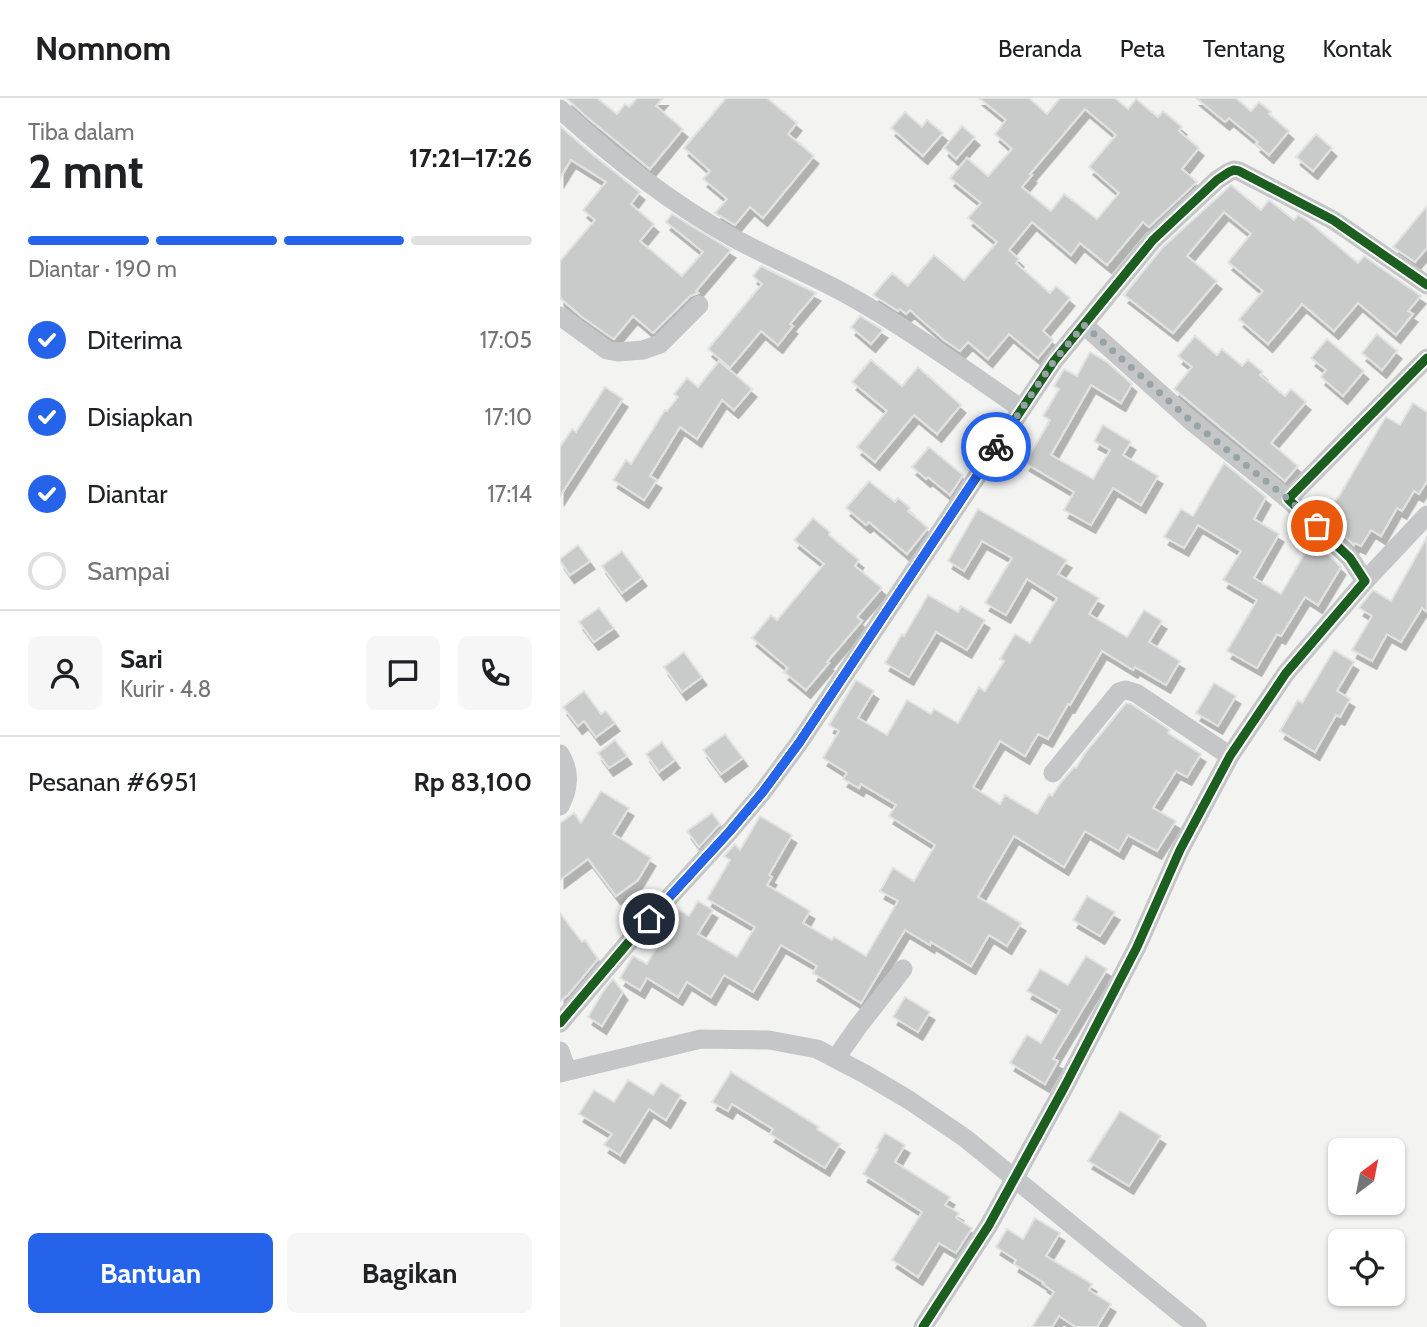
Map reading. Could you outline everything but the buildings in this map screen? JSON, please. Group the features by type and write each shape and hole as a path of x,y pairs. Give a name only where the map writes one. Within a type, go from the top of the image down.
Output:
{"street":[{"path":"560,109 616,158 699,217 732,237 867,305 1022,409"},
{"path":"560,1023 762,793 799,743 1054,361 1153,240 1217,180 1234,170 1239,171 1333,220 1427,285"},
{"path":"560,316 607,350 631,351 660,344 699,306"},
{"path":"1084,325 1190,420 1288,499 1350,558 1365,580"},
{"path":"1288,499 1427,358"},
{"path":"923,1327 989,1225 1065,1086 1137,947 1180,850 1230,755 1286,673 1365,580 1427,515"},
{"path":"1053,774 1113,698 1119,692 1126,691 1136,693 1230,755"},
{"path":"560,754 568,772 568,783 560,806"},
{"path":"838,1055 903,969"},
{"path":"563,1066 701,1039 769,1040 838,1055 1017,1173 1197,1327"}],"cycle path":[{"path":"560,1023 762,793 799,743 1054,361 1153,240 1217,180 1229,172 1239,171 1333,220 1427,285"},
{"path":"923,1327 989,1225 1065,1086 1137,947 1180,850 1230,756 1286,673 1365,581 1350,558 1288,499 1427,358"}],"way so far":[{"path":"996,447 1054,361 1084,325 1190,420 1288,499 1317,526"}],"route":[{"path":"649,919 730,831 799,743 996,447"}]}
